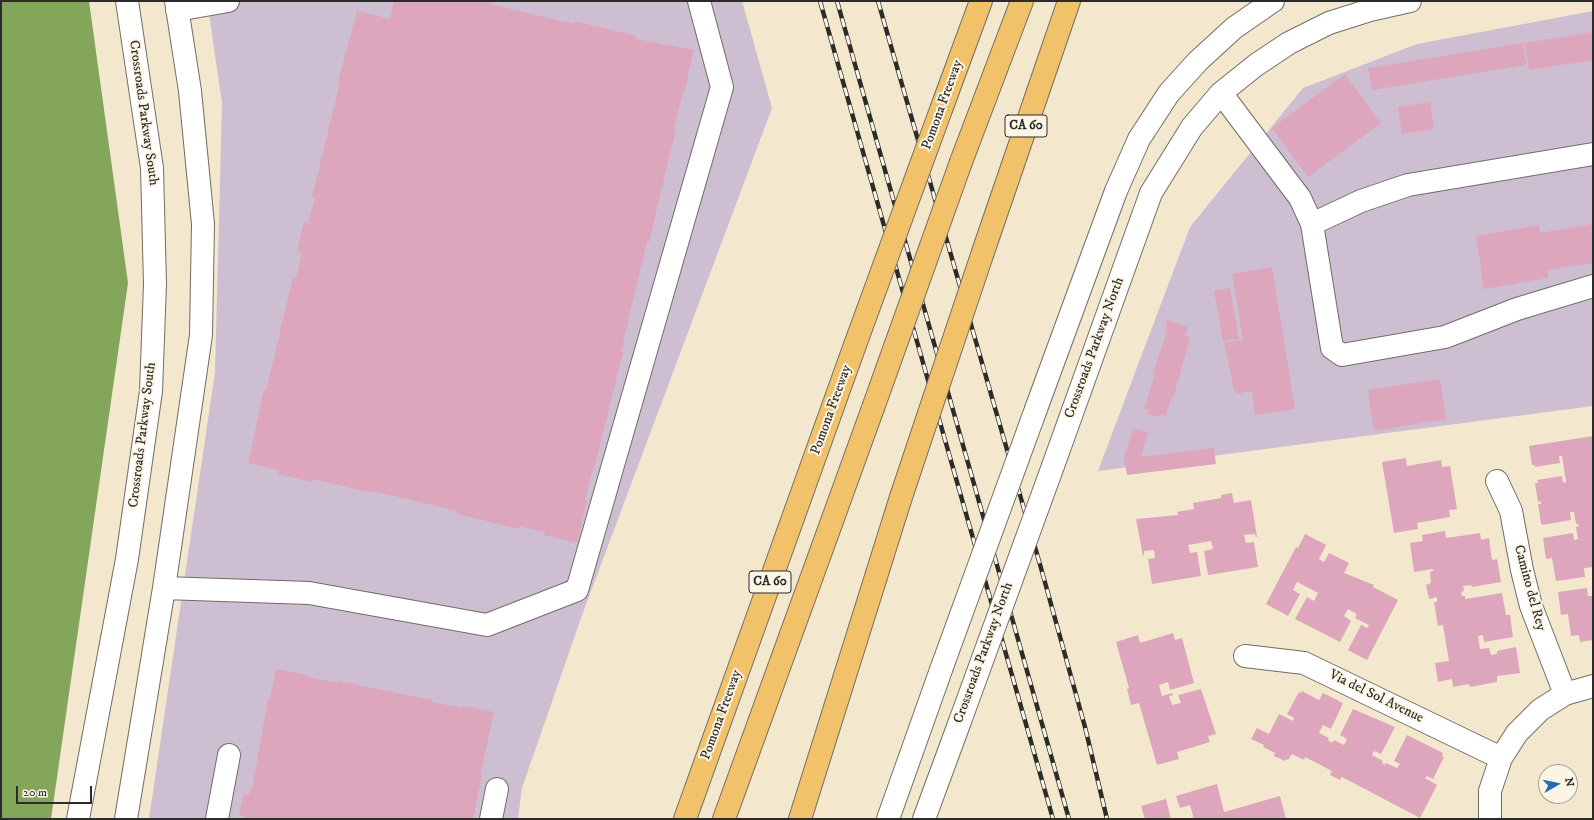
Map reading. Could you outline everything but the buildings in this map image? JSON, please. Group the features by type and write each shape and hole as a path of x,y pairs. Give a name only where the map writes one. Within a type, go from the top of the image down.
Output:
{"highway":[{"name":"Pomona Freeway","path":"684,819 981,1"},
{"path":"724,819 961,162 1022,1"},
{"name":"CA 60","path":"800,819 901,497 1069,1"}],"street":[{"name":"Crossroads Parkway South","path":"78,819 126,559 151,391 155,284 152,168 127,1"},
{"path":"126,819 164,588 201,335 202,224 190,91 177,5 228,1"},
{"path":"164,588 309,593 486,625 577,590 722,87 699,1"},
{"path":"888,819 1116,191 1139,139 1169,93 1198,61 1234,28 1274,1"},
{"name":"Crossroads Parkway North","path":"924,819 1151,193 1192,127 1221,93 1256,65 1302,36 1329,23 1370,10 1410,1"},
{"path":"1221,93 1300,198 1312,224 1332,348 1342,355 1444,337 1517,309 1593,286"},
{"path":"1312,224 1361,201 1408,185 1593,154"},
{"name":"Camino del Rey","path":"1496,481 1511,511 1522,570 1531,606 1565,694"},
{"name":"Via del Sol Avenue","path":"1245,656 1304,663 1501,758"},
{"path":"1490,819 1490,791 1501,758 1517,733 1540,710 1565,694 1593,686"},
{"path":"217,819 229,755"},
{"path":"491,819 497,789"}],"shaded area":[{"path":"207,1 742,1 772,108 581,618 522,788 518,819 149,819 215,372 222,103"},
{"path":"1593,11 1593,406 1098,471 1190,227 1303,88 1417,44"}],"green space":[{"path":"1,1 89,1 128,283 51,819 1,819"}],"railway":[{"path":"820,1 1053,819"},
{"path":"837,1 1069,819"},
{"path":"878,1 1041,568 1085,727 1107,819"}]}
